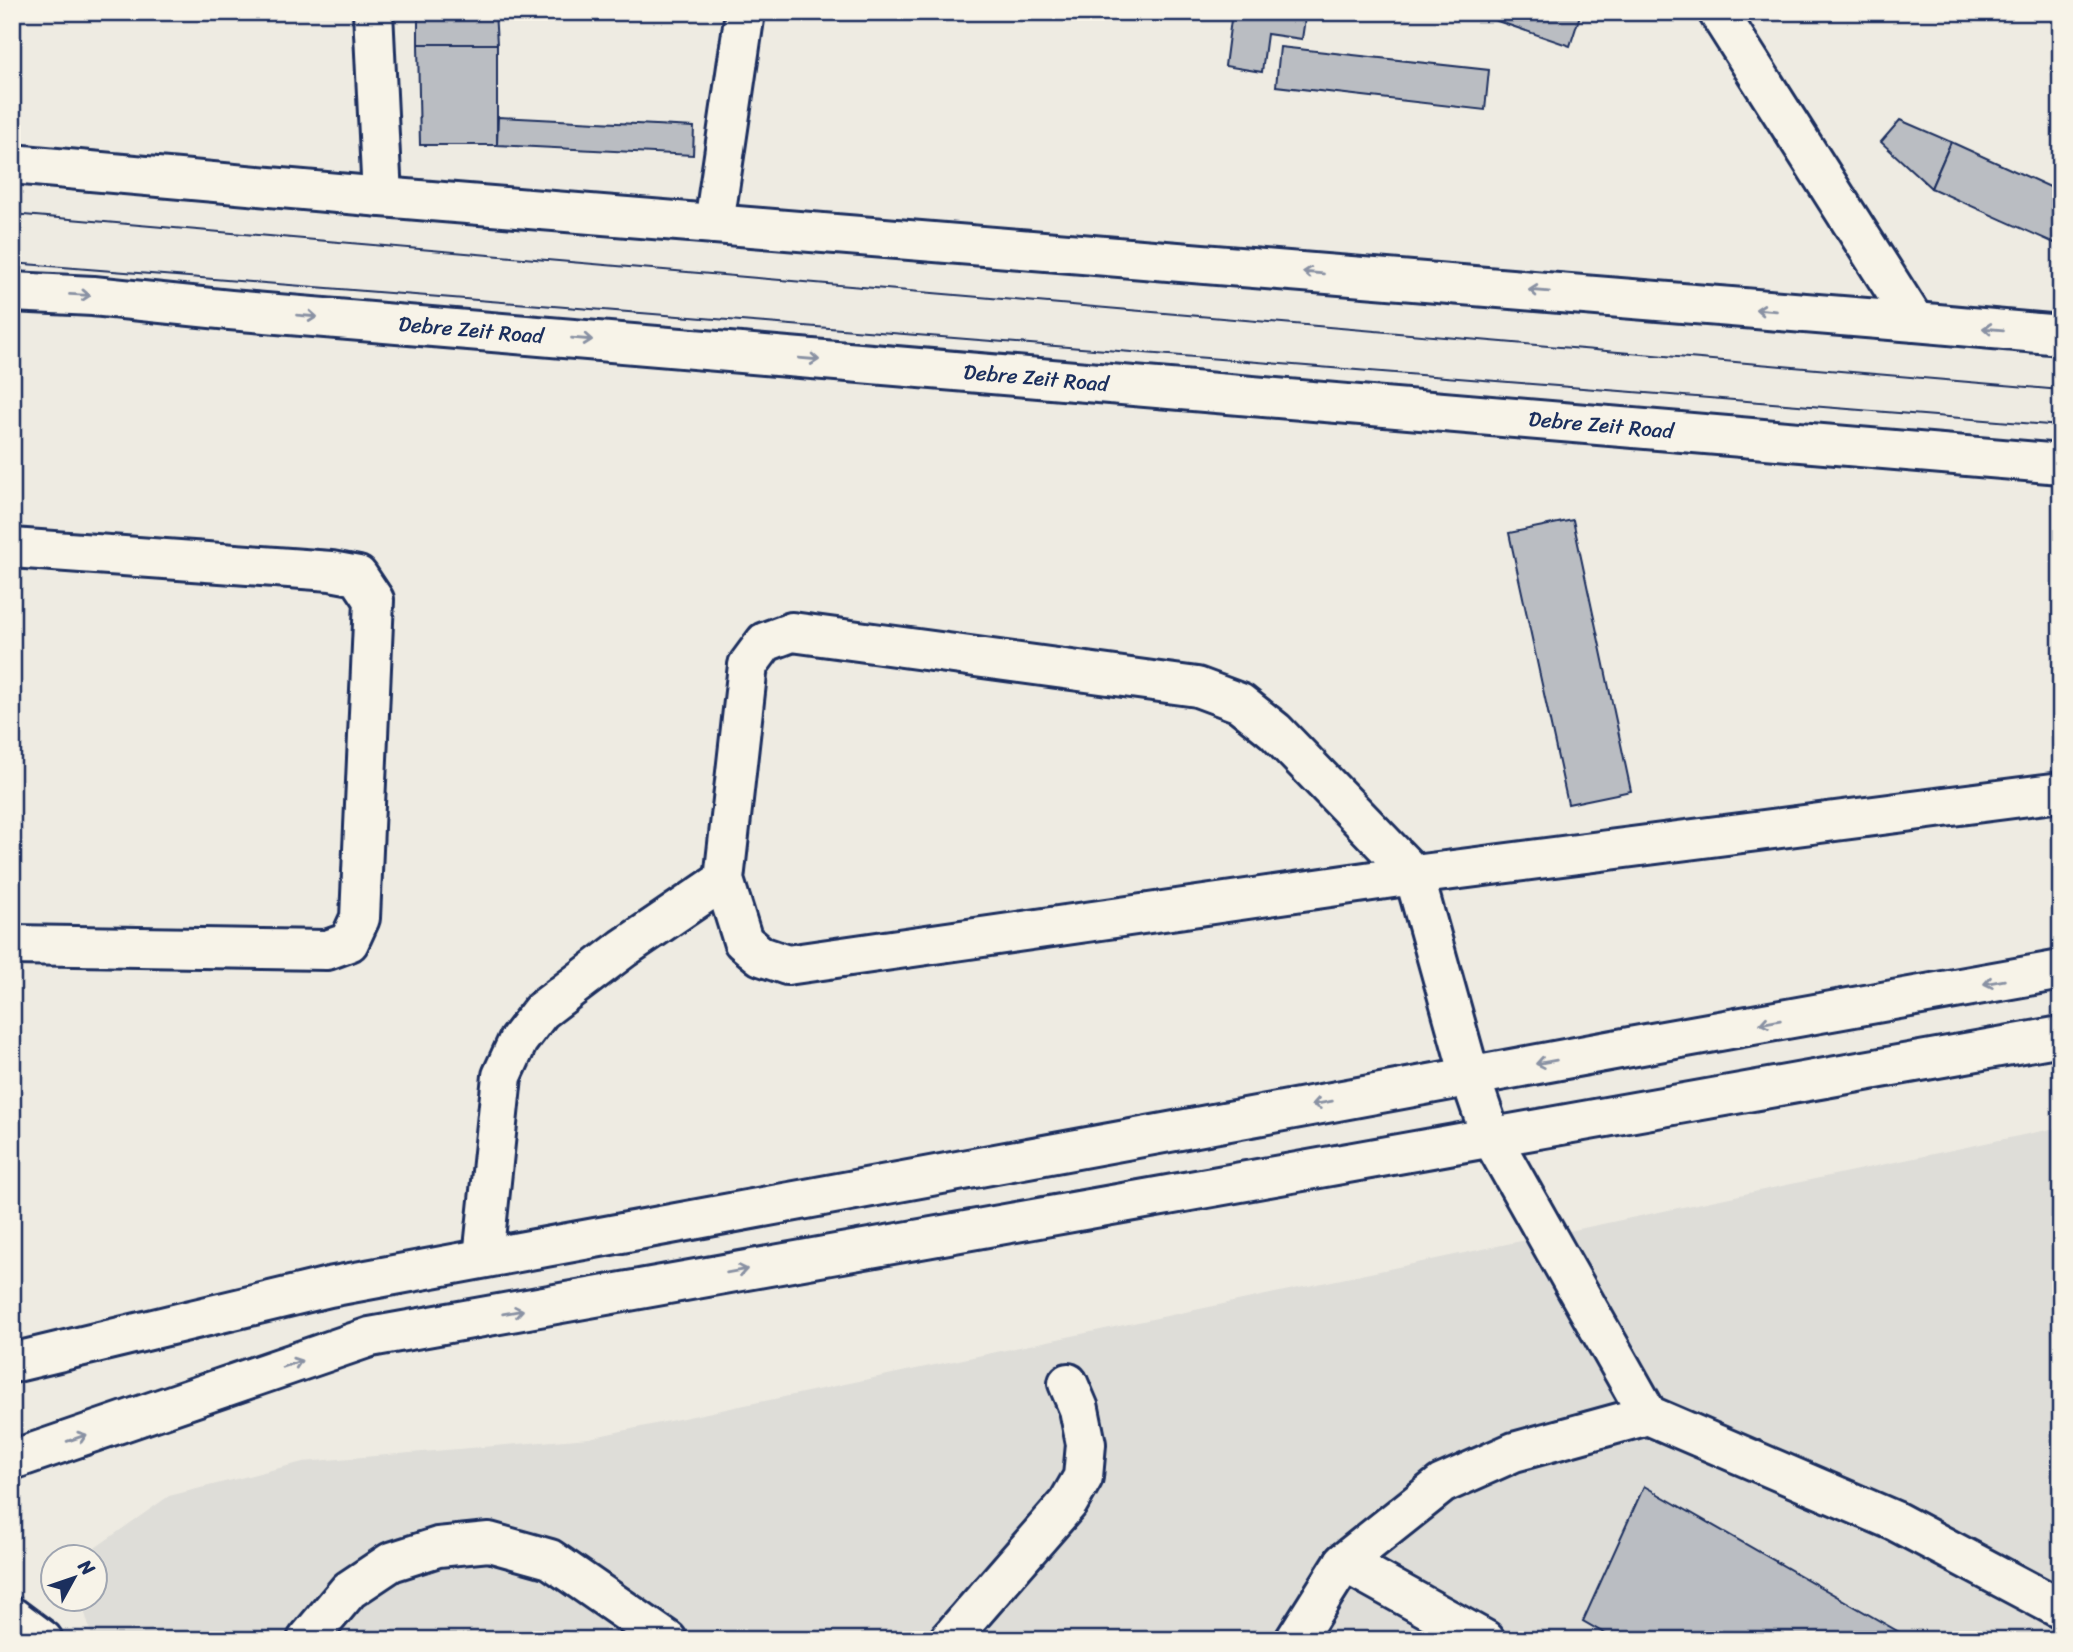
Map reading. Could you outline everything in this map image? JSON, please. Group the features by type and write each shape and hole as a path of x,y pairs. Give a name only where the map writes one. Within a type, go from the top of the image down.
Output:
{"main road":[{"path":"373,12 382,197"},
{"path":"714,224 745,12"},
{"path":"1718,12 1915,322"},
{"path":"12,164 382,197 2061,335"},
{"name":"Debre Zeit Road","path":"12,292 93,296 244,311 2061,464"},
{"path":"12,548 331,570 358,576 374,600 360,918 349,942 327,950 12,945"},
{"path":"2061,792 1414,875 787,965 761,956 743,941 723,880 748,665 765,642 792,632 1197,687 1240,702 1275,731 1414,875 1470,1076 1491,1137 1648,1415 1895,1521 2061,1609"},
{"path":"483,1258 502,1076 518,1041 541,1011 624,948 723,880"},
{"path":"12,1363 329,1287 1470,1076 2061,970"},
{"path":"12,1460 370,1337 2061,1036"},
{"path":"949,1640 1068,1503 1083,1477 1086,1444 1079,1409 1068,1383"},
{"path":"1295,1640 1344,1562 1442,1484 1514,1451 1648,1415"},
{"path":"307,1640 349,1590 391,1562 438,1547 489,1542 550,1559 667,1640"},
{"path":"1344,1562 1485,1640"},
{"path":"12,1617 43,1640"}],"shaded area":[{"path":"2061,1127 2061,1640 93,1640 85,1614 108,1614 108,1544 101,1544 169,1496 303,1462 589,1438"}],"building":[{"path":"418,12 495,12 497,44 418,44"},
{"path":"1232,12 1306,12 1302,39 1267,34 1262,72 1225,66"},
{"path":"1471,12 1581,12 1570,46"},
{"path":"418,44 497,44 497,145 420,145"},
{"path":"1280,47 1489,70 1485,110 1276,86"},
{"path":"498,117 694,127 693,155 497,145"},
{"path":"1900,120 1951,142 1931,188 1881,142"},
{"path":"1951,142 2061,192 2061,246 1931,188"},
{"path":"1573,520 1631,791 1568,804 1509,533"},
{"path":"1644,1486 1913,1640 1616,1640 1583,1621"}],"tram line":[{"path":"12,214 2061,390"},
{"path":"12,263 2061,426"}]}
